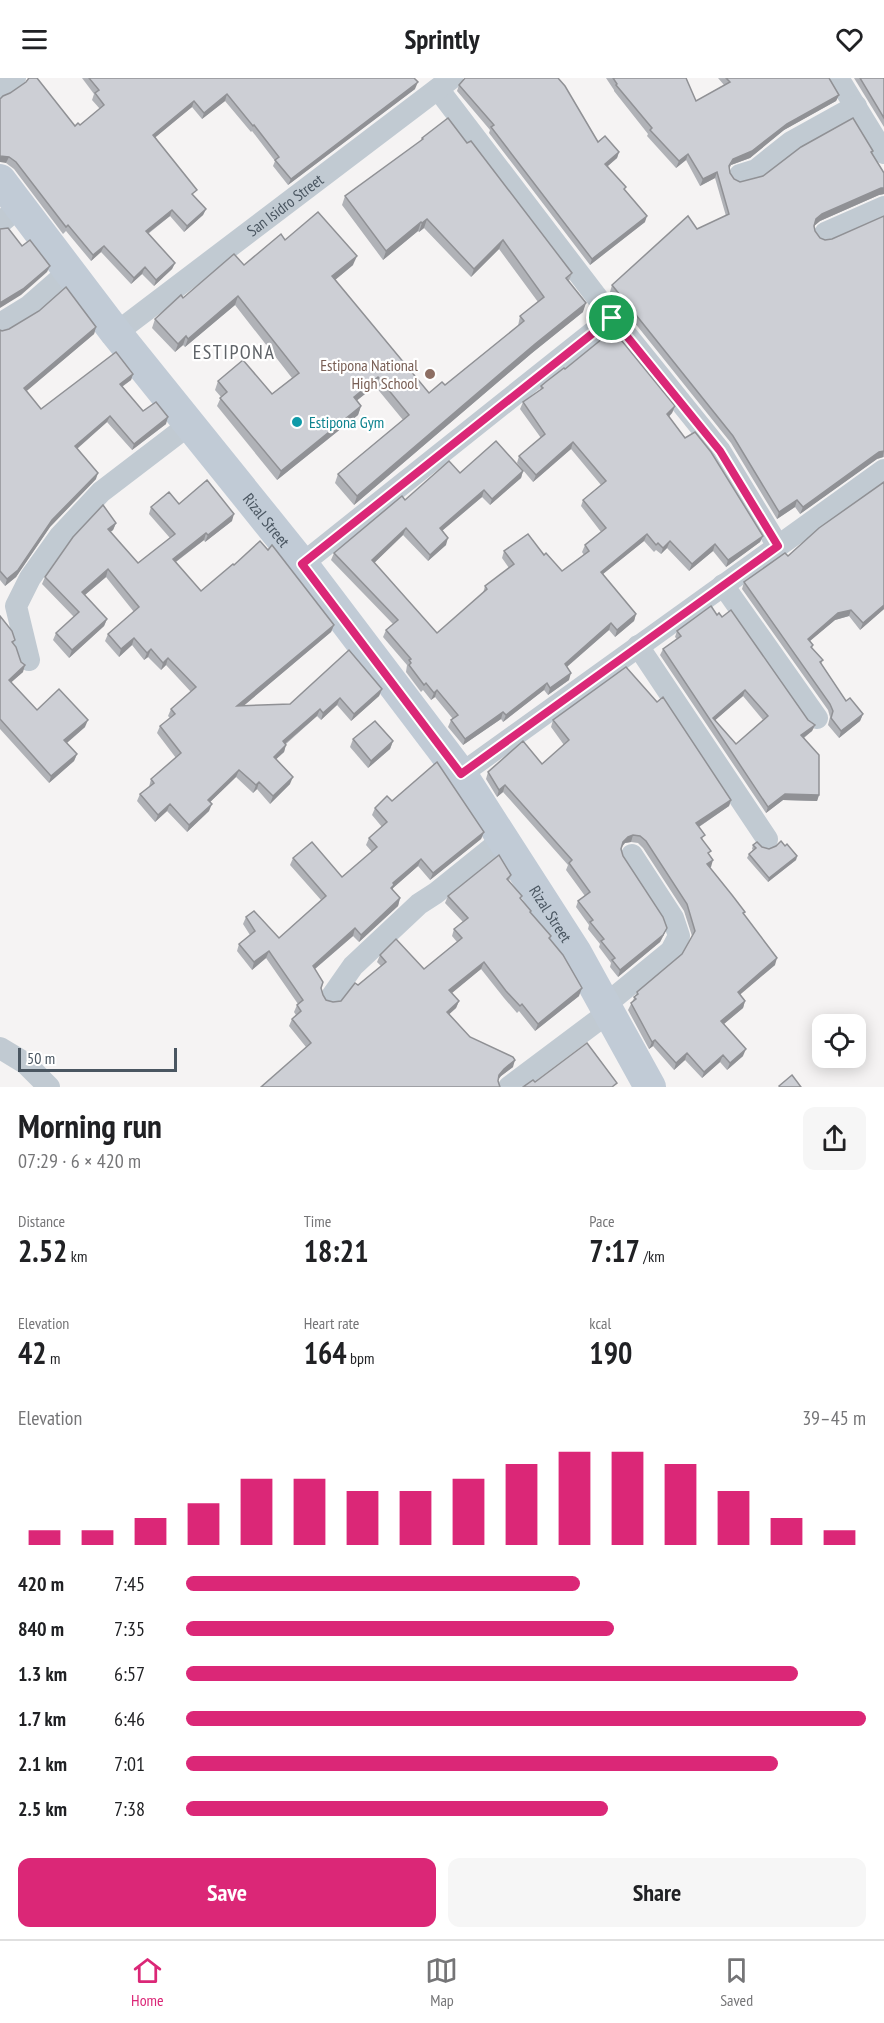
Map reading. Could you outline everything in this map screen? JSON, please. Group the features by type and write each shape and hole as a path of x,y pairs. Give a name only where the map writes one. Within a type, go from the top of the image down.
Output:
{"main road":[{"name":"Rizal Street","path":"0,180 9,215 69,271 116,333 302,564 461,774 576,953 650,1087"}],"street":[{"path":"0,89 15,78"},
{"path":"838,78 884,153"},
{"path":"445,83 612,318 720,451 778,546"},
{"name":"San Isidro Street","path":"116,333 445,83"},
{"path":"740,174 756,170 791,142 856,106"},
{"path":"825,233 884,207"},
{"path":"0,324 29,306 69,271"},
{"path":"302,564 612,318"},
{"path":"29,660 16,606 30,578 60,536 102,492 190,424"},
{"path":"461,774 884,470"},
{"path":"723,585 817,718"},
{"path":"638,646 767,839"},
{"path":"332,996 353,966 419,904 503,839"},
{"path":"509,1087 607,1009 671,951 679,936 674,918 632,855"},
{"path":"0,1048 25,1063 49,1087"}],"building":[{"path":"29,78 37,78 75,126 78,123 80,125 104,105 95,93 99,90 89,78 414,78 418,82 291,179 275,160 279,157 227,94 204,113 194,101 153,135 197,190 192,194 206,209 187,226 172,210 146,231 175,263 156,280 145,267 134,278 104,246 93,255 68,225 66,227 16,162 9,157 0,156 0,99"},
{"path":"465,78 558,78 598,142 605,136 619,152 605,164 626,187 624,189 647,216 592,259 491,127 494,125 459,85"},
{"path":"613,78 686,78 696,101 730,82 726,78 829,78 839,95 787,124 752,151 733,159 729,166 730,173 740,182 763,176 801,147 853,118 884,173 884,188 822,214 816,219 814,226 820,238 832,239 884,216 884,451 879,452 803,507 797,500 779,512 733,436 612,285 688,216 697,229 729,214 717,172 703,179 688,154 679,161 650,130 652,128 616,85"},
{"path":"860,78 884,78 884,118"},
{"path":"448,118 467,143 471,141 572,273 566,278 586,303 357,496 338,474 409,415 378,377 354,397 361,406 281,471 220,398 227,392 218,381 243,360 272,394 299,373 238,296 188,339 186,336 178,344 155,319 181,295 183,298 234,254 244,265 281,234 285,240 318,212 357,256 332,276 429,393 442,382 445,385 524,321 520,316 544,297 503,240 474,269 427,219 386,251 345,196"},
{"path":"8,228 22,246 30,240 50,266 23,289 0,303 0,229"},
{"path":"66,287 96,327 24,388 41,409 116,352 133,374 120,384 143,411 156,402 168,417 134,444 110,416 75,446 98,473 52,520 18,570 7,579 0,571 0,330 9,329 39,311"},
{"path":"613,330 675,406 667,414 685,438 695,432 711,452 763,536 728,560 715,544 692,564 670,541 663,548 658,543 656,545 647,534 601,572 636,614 617,630 611,623 565,664 571,673 550,688 547,683 506,715 503,712 465,739 451,720 458,715 437,690 434,693 426,683 424,685 409,665 411,659 386,630 398,620 334,553 402,496 405,500 449,461 460,473 496,441 523,471 492,499 484,490 440,528 448,538 430,555 406,528 372,560 437,633 487,589 485,586 514,564 504,551 528,534 544,555 546,553 562,571 589,551 585,545 606,528 583,500 606,481 573,442 536,475 519,456 545,434 523,402"},
{"path":"207,480 234,514 173,559 201,591 260,541 268,550 272,545 334,625 237,706 290,704 349,650 382,689 354,714 340,698 323,713 320,709 283,741 286,745 274,757 293,777 273,796 259,782 256,785 239,770 208,800 212,804 189,825 170,804 158,815 140,794 154,783 151,779 181,753 160,726 175,714 171,709 196,687 168,658 163,663 151,649 147,653 134,638 121,649 108,634 139,607 108,569 82,592 107,619 72,650 56,633 79,612 45,577 73,537 103,505 116,523 108,529 138,563 175,534 151,507 169,492 179,504"},
{"path":"884,482 884,605 863,623 851,610 838,613 808,639 813,645 811,647 823,660 820,662 846,701 850,698 863,714 841,731 831,718 833,711 830,704 744,582 785,553 788,556 819,528"},
{"path":"711,606 717,615 719,613 722,617 731,610 808,720 815,725 801,735 819,755 819,795 785,794 768,807 663,649 681,636 677,631","holes":["745,690 768,716 736,744 713,718"]},
{"path":"0,616 12,631 15,640 12,642 21,662 25,665 9,680 37,710 59,689 88,720 64,740 77,754 51,776 0,719"},
{"path":"626,667 657,702 663,697 731,800 696,823 705,835 701,838 711,851 708,853 713,860 707,864 745,912 743,913 777,958 738,992 745,1001 721,1021 746,1049 730,1063 723,1055 704,1072 687,1053 676,1063 655,1040 652,1042 631,1003 636,999 634,997 638,994 637,992 682,954 695,931 687,904 646,841 640,836 633,835 623,842 621,849 623,856 663,917 667,928 663,935 620,970 612,960 615,958 601,941 604,939 590,922 593,920 578,901 590,892 569,863 572,860 505,785 499,790 488,772 523,741 542,764 569,740 553,720"},
{"path":"375,721 393,741 371,761 353,739"},
{"path":"437,762 484,832 433,873 421,859 393,883 391,888 400,898 361,935 355,928 313,966 323,982 321,988 326,1000 341,1001 355,983 358,985 386,962 380,955 396,939 424,969 462,938 454,929 468,918 448,896 499,855 511,875 507,879 522,896 520,898 530,912 551,936 549,938 563,955 582,988 538,1024 522,1004 520,1006 506,991 484,962 449,990 459,1001 447,1012 470,1037 515,1060 499,1075 500,1087 261,1087 311,1043 292,1019 301,1011 297,1005 303,1000 269,951 254,962 239,944 255,931 246,917 254,911 279,938 326,896 293,858 312,842 342,877 377,847 369,838 387,822 375,808 387,796 392,801"},
{"path":"781,841 785,846 787,844 797,856 769,878 749,854 756,848 753,845 757,842 769,849"},
{"path":"587,1043 617,1083 612,1087 523,1087 533,1080 535,1082"},
{"path":"792,1075 801,1087 779,1086"}],"place":[{"name":"Estipona National High School","path":"430,374"},
{"name":"Estipona Gym","path":"297,422"}],"district":[{"name":"ESTIPONA","path":"234,352"}],"route":[{"path":"612,318 720,451 778,546 461,774 302,564 612,318"}]}
